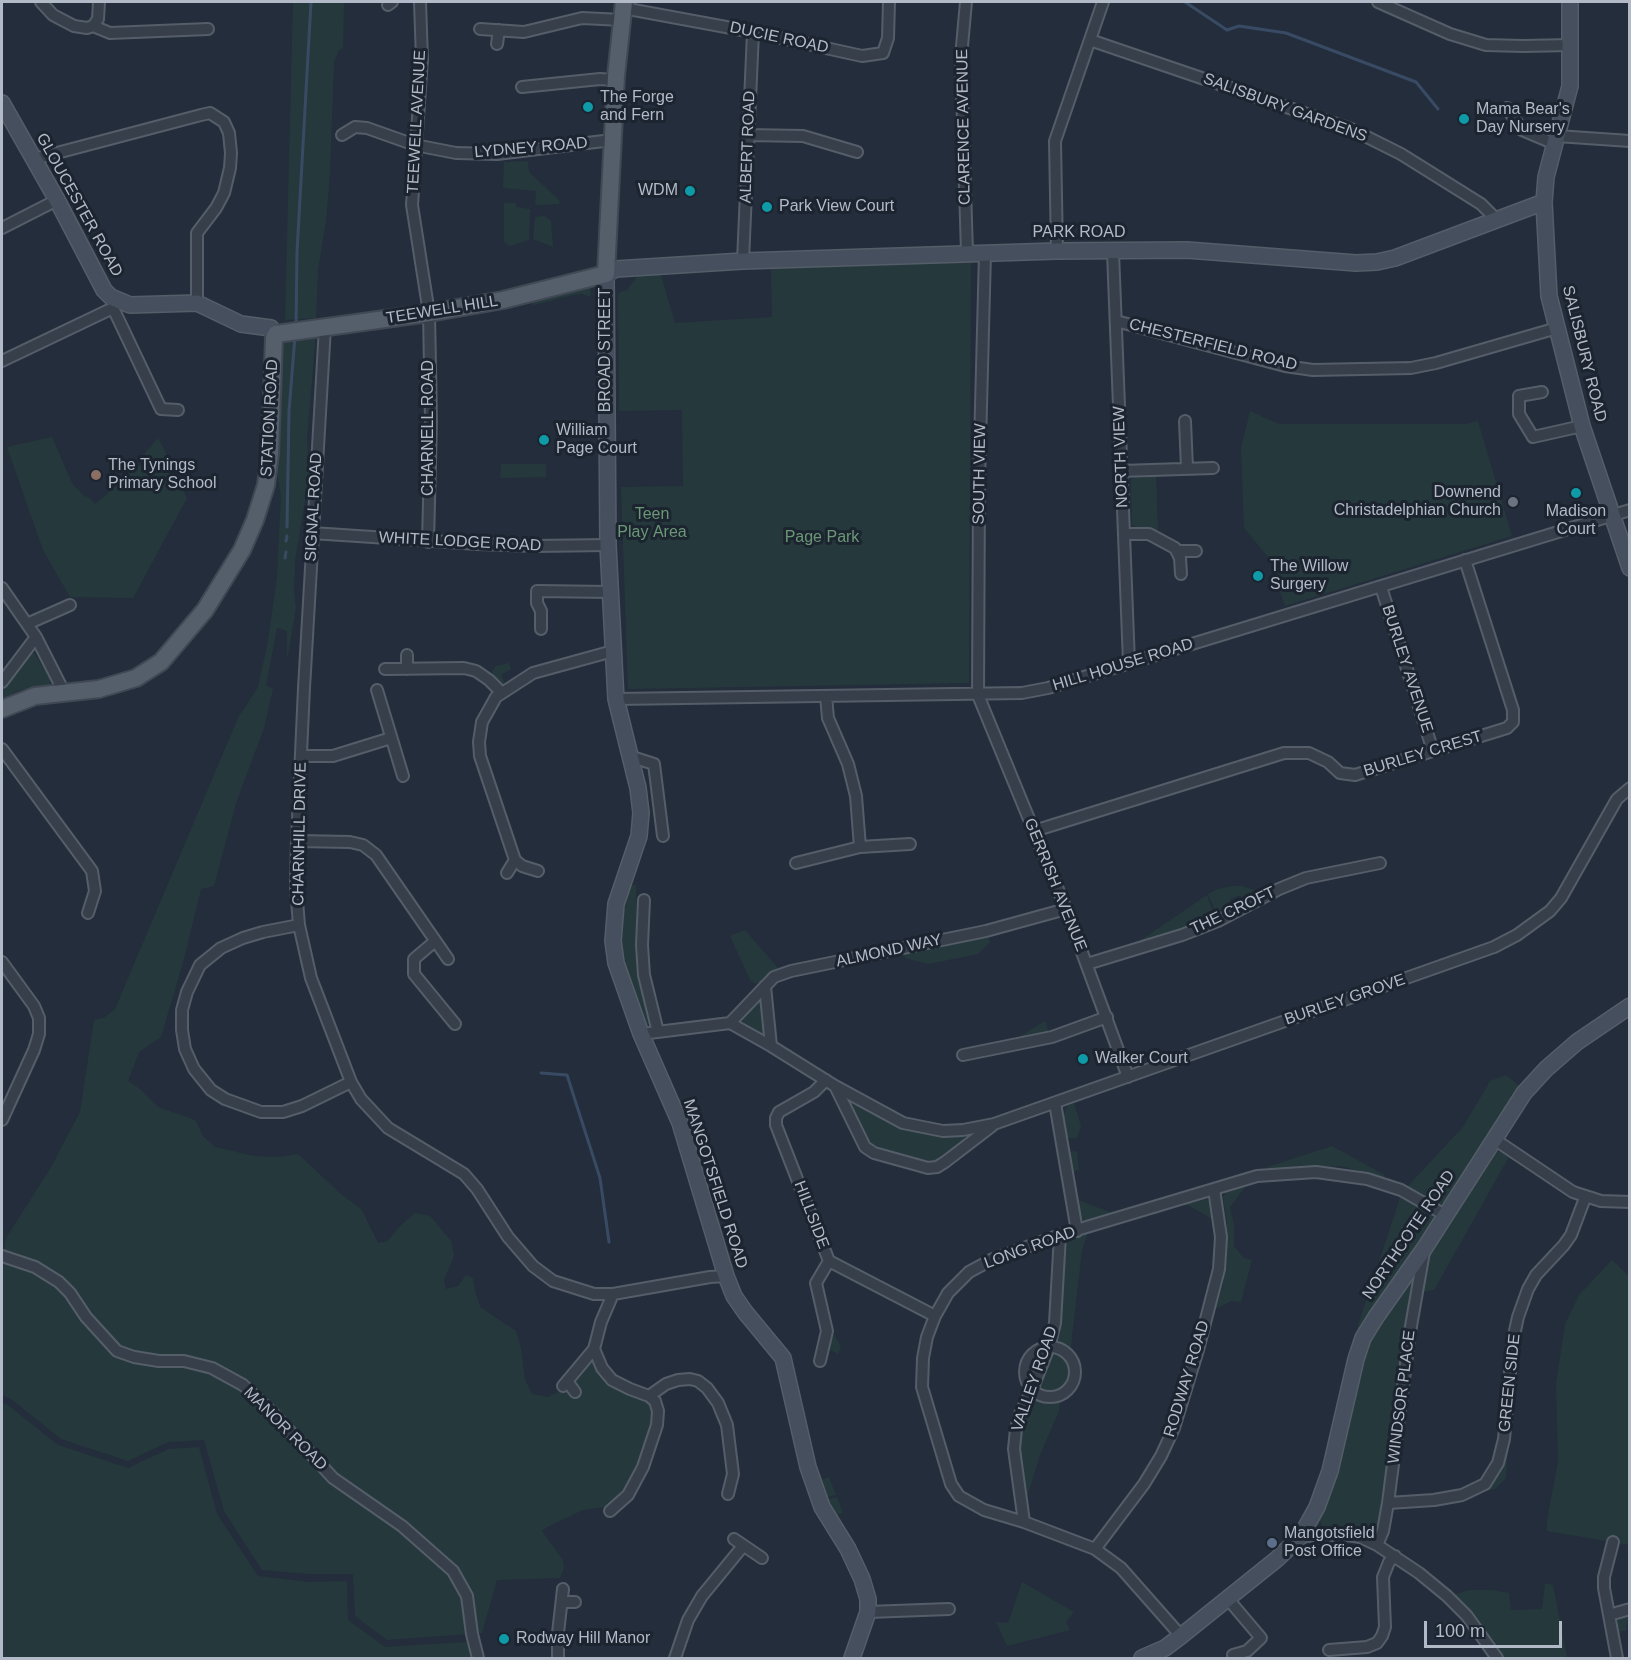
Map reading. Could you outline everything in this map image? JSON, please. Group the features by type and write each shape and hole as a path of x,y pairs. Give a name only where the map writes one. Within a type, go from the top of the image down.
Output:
{"main road":[{"name":"BROAD STREET","path":"606,274 612,140 623,10"},
{"name":"TEEWELL HILL","path":"281,333 429,313 515,297 606,274"},
{"name":"STATION ROAD","path":"2,709 35,696 99,689 136,678 161,662 205,610 227,576 255,520 266,484 270,454 274,338 281,333"}],"street":[{"path":"41,2 53,15 74,26 87,28 93,26 98,19 99,2"},
{"name":"TEEWELL AVENUE","path":"420,2 422,59 412,205 429,313"},
{"name":"DUCIE ROAD","path":"480,29 524,32 623,10 753,32 862,56 883,53 888,38 889,2"},
{"name":"CLARENCE AVENUE","path":"966,2 961,57 967,253"},
{"path":"1057,251 1055,141 1104,2"},
{"path":"1377,2 1450,34 1486,45 1570,45"},
{"name":"SALISBURY ROAD","path":"1570,2 1570,86 1546,177 1544,202 1549,289 1582,426 1629,568"},
{"path":"93,26 110,33 208,29"},
{"path":"497,44 499,30"},
{"name":"ALBERT ROAD","path":"743,261 753,32"},
{"name":"SALISBURY GARDENS","path":"1090,40 1351,129 1401,154 1481,204 1498,220"},
{"path":"522,87 600,79 616,80"},
{"name":"GLOUCESTER ROAD","path":"2,104 57,200 104,290 116,304 197,303 241,324 271,328 281,333"},
{"path":"1507,108 1522,130 1556,140 1629,141"},
{"path":"34,159 210,113 224,122 229,133 230,168 220,201 197,233 197,303"},
{"name":"LYDNEY ROAD","path":"342,135 355,127 367,128 415,145 456,153 497,154 612,140"},
{"path":"748,135 803,136 857,152"},
{"path":"2,228 57,200"},
{"name":"PARK ROAD","path":"606,274 616,268 743,261 1057,251 1187,250 1356,263 1377,262 1395,258 1544,202"},
{"name":"NORTH VIEW","path":"1113,252 1129,663"},
{"name":"SOUTH VIEW","path":"978,695 979,483 985,253"},
{"name":"BROAD STREET","path":"606,274 608,545 616,699"},
{"path":"2,361 116,304 161,409 178,410"},
{"name":"CHARNELL ROAD","path":"428,542 429,313"},
{"name":"CHESTERFIELD ROAD","path":"1116,321 1285,366 1313,370 1411,368 1557,328"},
{"name":"SIGNAL ROAD","path":"304,688 320,327"},
{"path":"1542,392 1519,396 1519,414 1533,437 1582,426"},
{"path":"1185,421 1186,468"},
{"path":"1121,471 1213,468"},
{"name":"HILL HOUSE ROAD","path":"616,699 1022,693 1048,688 1629,510"},
{"name":"WHITE LODGE ROAD","path":"312,533 428,542 535,546 608,545"},
{"path":"1124,534 1149,534 1175,548 1180,558 1181,574"},
{"path":"1177,551 1196,551"},
{"name":"BURLEY CREST","path":"1034,831 1284,753 1308,753 1328,762 1340,773 1355,775 1507,728 1513,722 1513,710 1465,560"},
{"name":"BURLEY AVENUE","path":"1381,586 1433,751"},
{"path":"541,629 541,611 537,603 537,591 610,592"},
{"path":"3,594 36,637 64,692"},
{"path":"27,624 70,605"},
{"path":"2,682 36,637"},
{"path":"538,871 522,866 515,860 480,756 479,742 482,722 490,705 502,693 534,673 613,651"},
{"path":"406,655 407,669"},
{"path":"385,669 464,668 476,671 502,693"},
{"name":"CHARNHILL DRIVE","path":"304,688 296,888 299,925 311,978 351,1082 361,1099 388,1128 464,1174 477,1189 508,1237 533,1266 553,1281 594,1293 613,1294 726,1276"},
{"path":"377,690 403,776"},
{"name":"GERRISH AVENUE","path":"978,695 1066,909 1128,1077"},
{"path":"826,696 828,718 848,764 856,796 860,847"},
{"name":"MANGOTSFIELD ROAD","path":"616,699 638,788 641,813 639,836 617,900 613,941 616,963 641,1034 680,1123 726,1276 734,1296 745,1312 783,1358 808,1467 822,1508 848,1549 862,1579 868,1599 868,1612 852,1659"},
{"path":"301,756 333,756 391,738"},
{"path":"2,749 92,871 94,891 88,913"},
{"path":"629,756 654,764 663,836"},
{"name":"BURLEY GROVE","path":"730,1023 830,1083 903,1123 944,1131 994,1124 1494,947 1517,935 1550,911 1561,898 1617,799 1629,788"},
{"path":"297,841 363,844 376,855 434,942 448,959"},
{"path":"796,863 860,847 910,844"},
{"path":"507,873 515,860"},
{"name":"THE CROFT","path":"1087,964 1182,935 1218,921 1306,878 1380,862"},
{"path":"644,900 642,945 644,975 658,1032"},
{"name":"ALMOND WAY","path":"730,1023 774,977 791,970 986,931 1066,909"},
{"path":"299,925 243,938 221,948 200,965 187,992 182,1010 185,1049 194,1069 211,1090 225,1099 261,1112 283,1112 302,1106 351,1082"},
{"path":"434,942 414,959 414,974 455,1024"},
{"path":"2,962 34,1005 39,1018 39,1034 34,1050 2,1120"},
{"path":"765,986 771,1046"},
{"name":"NORTHCOTE ROAD","path":"1149,1657 1181,1636 1228,1599 1301,1536 1317,1507 1330,1471 1363,1338 1424,1249 1524,1093 1578,1042 1629,1006"},
{"path":"963,1056 1052,1037 1107,1017"},
{"path":"641,1034 730,1023"},
{"name":"BURLEY GROVE","path":"830,1083 865,1147 874,1153 928,1168 937,1167 945,1162 994,1124"},
{"name":"HILLSIDE","path":"830,1083 779,1112 776,1118 776,1125 829,1261 935,1316"},
{"path":"1055,1103 1077,1231"},
{"path":"1494,1139 1555,1182 1586,1198 1618,1203 1629,1202"},
{"name":"LONG ROAD","path":"1181,1636 1121,1568 1095,1549 1024,1522 984,1510 959,1496 951,1484 922,1387 923,1358 935,1316 948,1293 969,1272 993,1259 1060,1235 1257,1176 1316,1172 1376,1182 1401,1190 1445,1215"},
{"name":"RODWAY ROAD","path":"1095,1549 1144,1484 1174,1428 1198,1350 1219,1269 1221,1237 1214,1189"},
{"name":"GREEN SIDE","path":"1388,1503 1434,1500 1462,1495 1485,1484 1498,1463 1504,1439 1513,1340 1518,1317 1532,1282 1564,1245 1586,1198"},
{"name":"VALLEY ROAD","path":"1024,1522 1014,1449 1015,1439 1020,1414 1049,1347 1055,1323 1060,1235"},
{"name":"WINDSOR PLACE","path":"1377,1545 1383,1531 1388,1503 1410,1332 1424,1249"},
{"name":"MANOR ROAD","path":"2,1256 34,1267 59,1282 70,1293 86,1317 117,1351 134,1357 159,1361 194,1363 212,1368 243,1385 273,1413 333,1478 402,1526 453,1571 467,1596 478,1659"},
{"path":"820,1361 827,1331 816,1283 829,1261"},
{"path":"574,1392 565,1384 594,1349 601,1322 613,1294"},
{"path":"1032,1390 1044,1397 1054,1397 1069,1388 1074,1379 1075,1370 1071,1359 1064,1352 1049,1347"},
{"path":"594,1349 602,1368 612,1380 649,1396 655,1401 658,1411 657,1425 643,1467 628,1495 617,1497 610,1511"},
{"path":"649,1396 666,1384 678,1380 699,1381 707,1388 718,1403 727,1425 733,1474 728,1494"},
{"path":"1301,1536 1360,1537 1395,1556 1467,1616 1497,1659"},
{"path":"734,1539 762,1558"},
{"path":"1613,1542 1604,1577 1604,1588 1617,1659"},
{"path":"675,1659 688,1620 743,1546"},
{"path":"1329,1650 1367,1647 1377,1643 1382,1636 1385,1627 1383,1577 1389,1562 1395,1556"},
{"path":"558,1659 558,1633 563,1589"},
{"path":"1228,1599 1261,1638 1248,1651 1233,1655"},
{"path":"562,1602 575,1602"},
{"path":"868,1612 949,1608"},
{"path":"1609,1615 1629,1609"}],"green space":[{"path":"293,2 344,2 343,48 339,50 334,62 330,173 326,221 318,270 316,318 285,320"},
{"path":"528,161 529,172 559,200 560,204 535,205 536,191 503,188 504,162"},
{"path":"504,203 516,203 516,207 530,209 529,240 510,246 504,242"},
{"path":"545,216 551,221 553,247 533,239 535,217"},
{"name":"Page Park","path":"971,262 969,683 628,689 621,487 683,486 682,410 619,411 618,293 627,290 638,275 660,272 675,323 772,317 771,269"},
{"path":"585,286 590,287 591,297 582,294 573,295 531,306 534,301"},
{"path":"316,333 307,438 309,476 295,561 296,607 287,660 287,631 277,628 266,685 273,689 264,728 236,803 214,886 201,889 184,959 161,1037 139,1052 128,1081 140,1089 158,1107 195,1120 203,1136 215,1147 254,1156 278,1157 298,1154 341,1194 361,1209 378,1243 388,1241 398,1228 415,1213 430,1216 451,1241 454,1256 444,1280 446,1289 458,1286 466,1275 473,1278 481,1308 516,1331 521,1348 525,1380 532,1394 548,1397 564,1389 569,1391 587,1364 592,1363 620,1390 646,1400 653,1415 651,1427 639,1465 624,1490 604,1507 583,1510 542,1531 563,1560 564,1568 560,1578 497,1580 482,1633 387,1640 355,1616 353,1574 309,1574 262,1570 224,1511 204,1440 168,1442 128,1461 61,1439 11,1399 2,1395 2,1257 6,1252 4,1251 6,1238 50,1169 80,1112 94,1020 105,1017 115,1009 238,718 258,687 268,641 277,577 281,496 276,465 281,342 285,336"},
{"path":"1250,411 1279,424 1466,424 1478,421 1512,536 1285,606 1268,557 1244,528 1241,448"},
{"name":"The Tynings Primary School","path":"52,437 72,483 95,504 145,461 145,453 158,438 162,445 187,498 133,598 70,597 43,550 7,447"},
{"path":"501,464 546,464 546,477 500,478"},
{"path":"1147,475 1156,476 1158,531 1132,526 1131,480 1146,478"},
{"path":"30,651 35,654 50,679 50,685 20,690 2,699 2,687"},
{"path":"509,663 511,669 501,675 505,683 498,684 492,678 492,672 496,666"},
{"path":"631,885 636,885 637,961 641,985 652,1019 651,1023 646,1026 625,966 621,945 621,924"},
{"path":"1232,886 1267,891 1253,898 1238,896 1231,899 1225,910 1217,915 1208,894"},
{"path":"1207,895 1214,915 1189,928 1135,944"},
{"path":"745,930 778,968 756,984 750,980 730,936"},
{"path":"988,937 990,942 978,954 928,964 905,958 904,954"},
{"path":"761,999 764,1001 765,1036 741,1020"},
{"path":"1045,1021 1049,1033 1016,1039"},
{"path":"1506,1075 1522,1088 1445,1202 1438,1205 1406,1188 1463,1127 1490,1081"},
{"path":"849,1098 891,1121 962,1134 966,1141 940,1161 931,1163 878,1150 870,1147 845,1099"},
{"path":"1074,1103 1081,1126 1077,1138 1066,1138 1062,1118 1068,1105"},
{"path":"1332,1146 1385,1175 1384,1178 1341,1166 1268,1171 1267,1167"},
{"path":"1077,1151 1079,1170 1072,1171 1069,1152"},
{"path":"1501,1151 1510,1155 1434,1290 1421,1292 1431,1249 1495,1152"},
{"path":"1246,1186 1230,1207 1234,1226 1234,1246 1244,1258 1252,1260 1241,1302 1231,1301 1215,1309 1223,1286 1227,1248 1227,1223 1223,1197 1227,1191"},
{"path":"1400,1198 1429,1211 1433,1219 1360,1330 1357,1328"},
{"path":"1076,1199 1112,1213 1092,1221 1084,1220 1080,1218"},
{"path":"1207,1199 1211,1202 1212,1219 1186,1204"},
{"path":"1088,1233 1082,1250 1070,1354 1070,1380 1062,1390 1059,1411 1040,1455 1026,1501 1020,1442 1022,1428 1059,1324 1065,1244 1068,1239"},
{"path":"1612,1260 1629,1276 1629,1545 1547,1531 1558,1462 1556,1384 1565,1324 1579,1295"},
{"path":"1414,1273 1390,1421 1385,1496 1379,1524 1365,1529 1322,1526 1319,1517 1361,1356 1377,1324"},
{"path":"831,1330 841,1346 838,1354 829,1349"},
{"path":"2,1403 8,1405 58,1445 128,1468 169,1449 199,1447 217,1514 258,1576 308,1582 347,1581 348,1620 385,1647 467,1642 471,1658 2,1658"},
{"path":"1508,1445 1506,1478 1495,1489 1471,1494 1499,1469"},
{"path":"829,1477 836,1495 822,1498 818,1481"},
{"path":"837,1497 843,1513 834,1516 825,1500"},
{"path":"1022,1582 1074,1612 1066,1622 1070,1630 1007,1646 996,1622 1008,1623"},
{"path":"1545,1583 1553,1585 1567,1658 1501,1658 1451,1596 1469,1590 1493,1590 1509,1593 1511,1610 1542,1609"},
{"path":"1629,1613 1626,1631 1621,1631 1618,1636 1618,1617"}],"waterway":[{"path":"296,326 297,252 311,2"},
{"path":"1185,2 1227,30 1239,26 1286,33 1416,82 1438,109"},
{"path":"287,527 289,411 295,336"},
{"path":"286,541 287,536"},
{"path":"285,558 286,552"},
{"path":"541,1073 567,1075 600,1178 609,1242"}],"place":[{"name":"The Forge and Fern","path":"588,107"},
{"name":"Mama Bear's Day Nursery","path":"1464,119"},
{"name":"WDM","path":"690,191"},
{"name":"Park View Court","path":"767,207"},
{"name":"William Page Court","path":"544,440"},
{"name":"The Tynings Primary School","path":"96,475"},
{"name":"Madison Court","path":"1576,493"},
{"name":"Downend Christadelphian Church","path":"1513,502"},
{"name":"The Willow Surgery","path":"1258,576"},
{"name":"Walker Court","path":"1083,1059"},
{"name":"Mangotsfield Post Office","path":"1272,1543"},
{"name":"Rodway Hill Manor","path":"504,1639"}],"park label":[{"name":"Teen Play Area","path":"652,524"}]}
